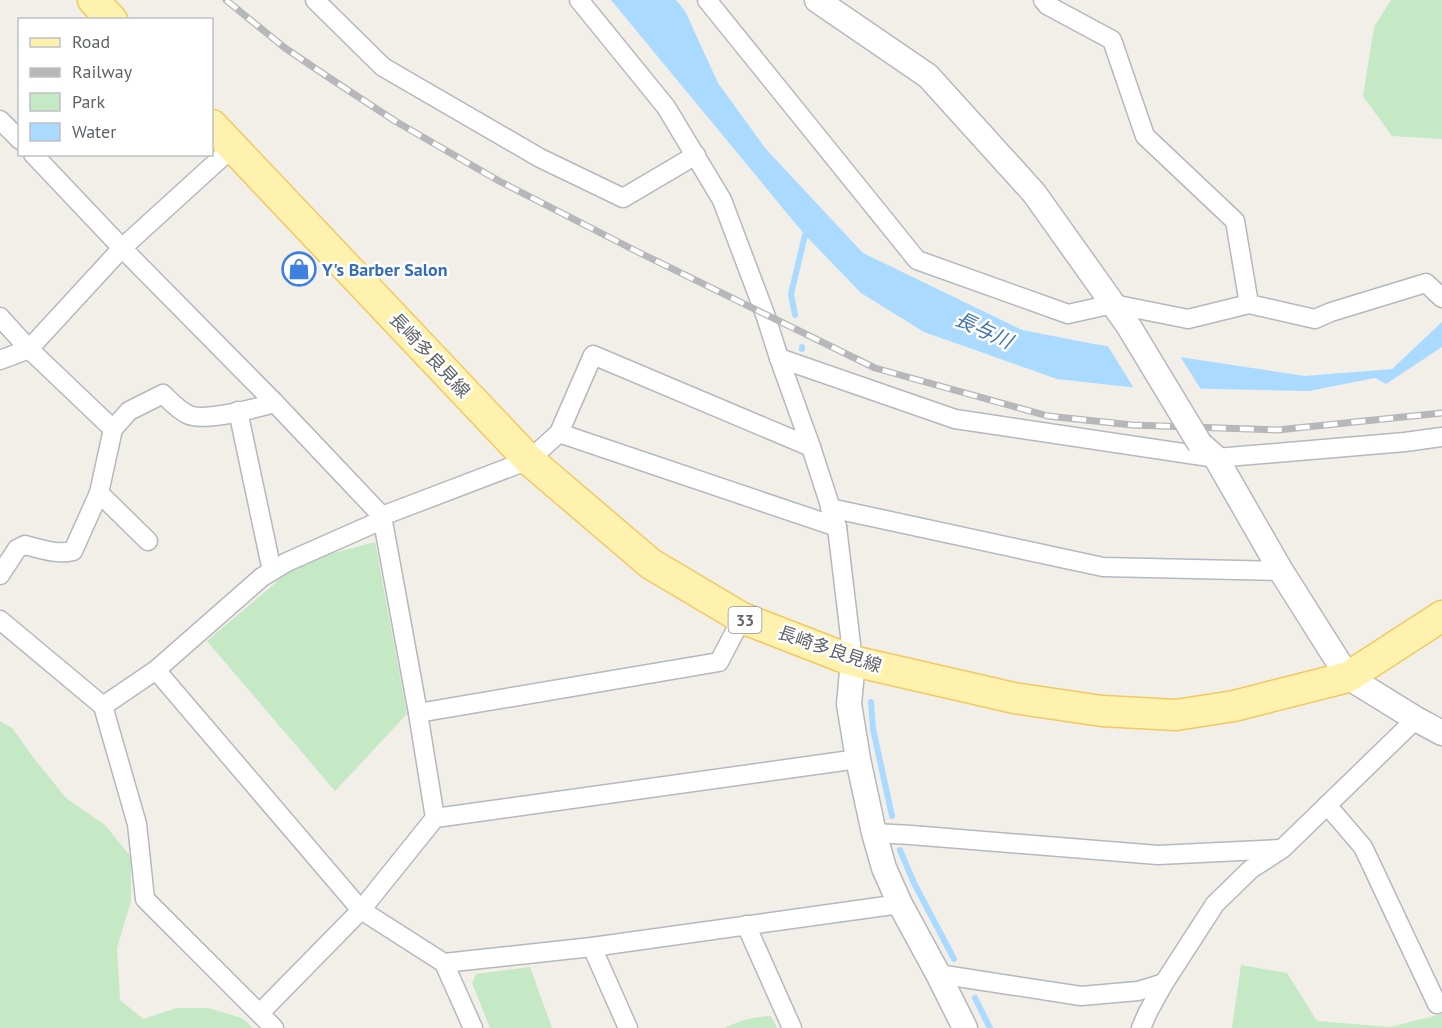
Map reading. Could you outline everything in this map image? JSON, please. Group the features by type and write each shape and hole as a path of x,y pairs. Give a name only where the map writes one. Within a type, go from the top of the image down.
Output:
{"main road":[{"path":"93,0 109,18"},
{"name":"長崎多良見線","path":"213,126 529,460 651,564 742,618 853,661 1014,698 1102,711 1176,715 1234,706 1348,677 1442,616"}],"street":[{"path":"315,0 383,67 540,158 623,198 696,156"},
{"path":"579,0 666,106 696,156 722,200 765,314 837,527 853,661 849,704 874,833 884,868 900,904 965,1028"},
{"path":"707,0 917,260 1068,314 1113,304 1188,319 1249,304 1315,319 1426,283 1442,298"},
{"path":"817,0 928,76 1034,193 1128,325 1348,677 1442,733"},
{"path":"1043,0 1047,5 1112,40 1145,136 1235,221 1249,304"},
{"path":"0,120 18,138"},
{"path":"0,360 29,349 122,248 233,147"},
{"path":"35,156 382,518 435,818"},
{"path":"0,317 29,349 113,429"},
{"path":"103,706 156,670 254,585 287,562 382,518 529,460 559,432 593,354 811,447"},
{"path":"779,358 955,418 1208,451 1405,442 1442,437"},
{"path":"0,575 17,549 25,545 67,553 73,551 99,493 113,429 129,411 163,394 190,416 212,417 274,404"},
{"path":"238,411 272,571"},
{"path":"559,432 837,527"},
{"path":"99,493 148,541"},
{"path":"830,508 1103,567 1281,571"},
{"path":"418,713 719,662 742,618"},
{"path":"0,620 103,706 137,824 145,900 274,1028"},
{"path":"156,670 361,910 444,963 473,1028"},
{"path":"1141,1028 1164,983 1215,904 1251,869 1282,849 1416,719"},
{"path":"260,1013 361,910 435,818 858,759"},
{"path":"1328,805 1363,847 1437,1004"},
{"path":"874,833 1158,855 1282,849"},
{"path":"444,963 592,947 900,904"},
{"path":"746,925 792,1028"},
{"path":"592,947 628,1028"},
{"path":"938,974 1081,996 1138,991 1164,983"}],"green space":[{"path":"1391,0 1442,0 1442,139 1392,136 1363,96 1374,27"},
{"path":"375,542 407,714 335,791 207,641 300,562"},
{"path":"0,721 12,728 66,798 105,825 131,857 131,901 117,948 120,1000 143,1019 177,1008 208,1008 242,1018 253,1028 0,1028"},
{"path":"1241,965 1287,973 1317,1021 1390,1027 1442,1014 1442,1028 1232,1028"},
{"path":"530,967 552,1028 490,1028 472,983 476,974"},
{"path":"771,1016 777,1028 725,1028 747,1019"}],"water":[{"name":"長与川","path":"611,0 676,0 685,11 718,83 765,148 863,253 1022,330 1094,344 1305,376 1392,369 1442,322 1442,347 1386,384 1375,378 1309,391 1129,387 1057,379 924,332 861,293 805,235"}],"pier":[{"path":"1106,343 1178,353 1202,391 1135,390"}],"waterway":[{"path":"795,315 791,294 805,235"},
{"path":"871,702 873,729 892,816"},
{"path":"900,850 914,883 954,959"},
{"path":"975,998 990,1028"}],"railway":[{"path":"226,0 285,48 328,77 395,121 499,181 875,368 1048,416 1132,425 1277,430 1442,413"}],"place":[{"name":"Y's Barber Salon","path":"299,269"}]}
